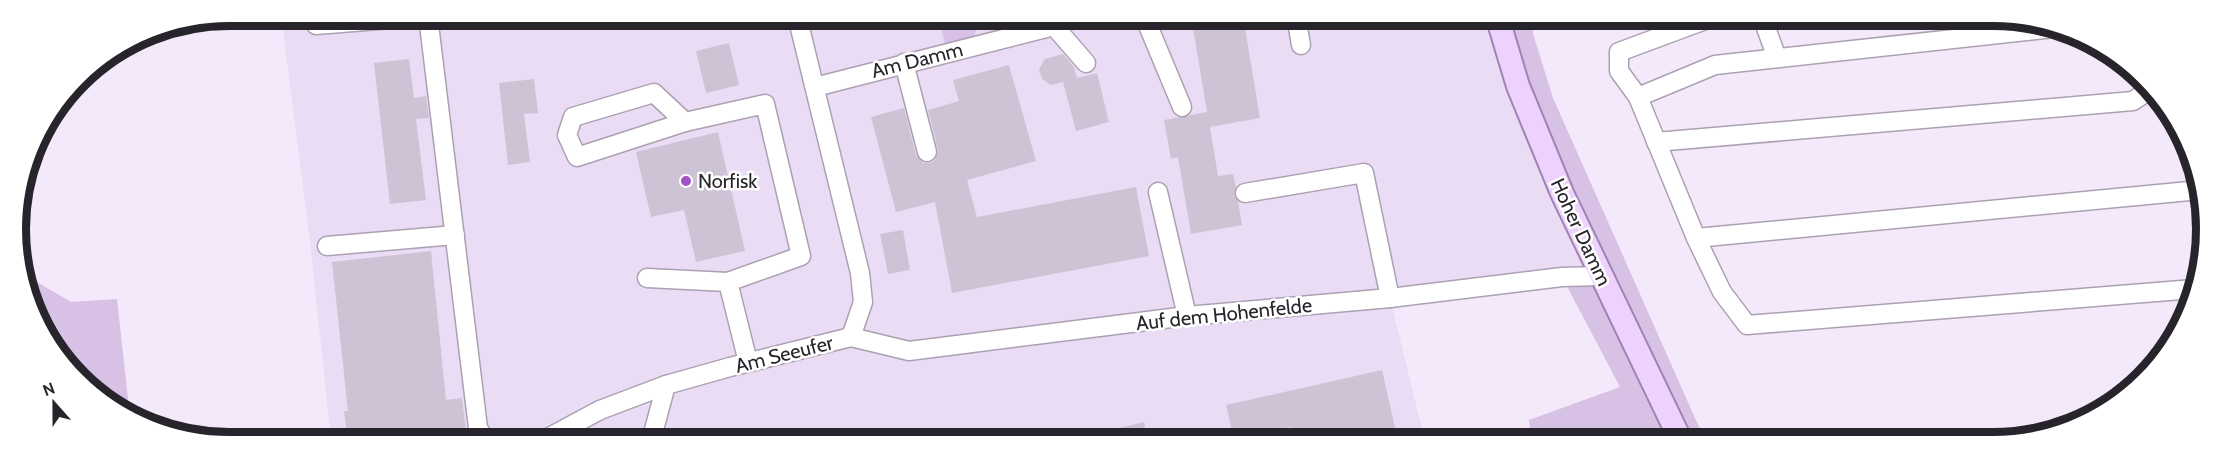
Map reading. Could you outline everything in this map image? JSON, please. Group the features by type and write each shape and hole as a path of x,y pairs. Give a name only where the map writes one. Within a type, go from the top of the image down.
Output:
{"main road":[{"name":"Hoher Damm","path":"1500,26 1518,86 1562,193 1676,431"}],"street":[{"path":"429,26 480,432"},
{"name":"Am Seeufer","path":"559,432 600,410 666,385 851,337 863,302 860,273 800,26"},
{"name":"Am Damm","path":"815,87 1035,26"},
{"path":"1057,26 1086,63"},
{"path":"1148,26 1182,107"},
{"path":"1298,26 1301,45"},
{"path":"1689,26 1619,52 1619,71 1638,97 1696,238 1722,292 1747,325 2186,290"},
{"path":"1766,26 1777,58"},
{"path":"1638,97 1715,65 2035,30"},
{"path":"904,63 927,152"},
{"path":"647,278 728,282 801,256 765,104 686,122 577,157 567,135 573,117 654,93 686,122"},
{"path":"1656,142 2133,102 2144,94"},
{"path":"1245,193 1364,173 1390,298"},
{"path":"1696,238 2192,191"},
{"path":"1158,192 1187,316"},
{"path":"327,246 455,235"},
{"name":"Auf dem Hohenfelde","path":"851,337 909,351 1187,316 1390,298 1562,277 1600,276"},
{"path":"728,282 748,362"},
{"path":"653,432 666,385"}],"shaded area":[{"path":"282,26 941,26 947,51 968,47 979,26 1501,26 1600,276 1390,298 1423,431 330,432 310,242"},
{"path":"940,26 979,26 968,47 947,52"},
{"path":"1501,26 1533,26 1553,98 1699,427 1705,431 1530,431 1529,420 1620,387 1562,277 1599,276"},
{"path":"32,279 71,302 117,299 129,405 105,390 67,352 46,318"}],"building":[{"path":"1193,26 1245,26 1260,118 1210,127 1218,176 1233,174 1236,187 1234,195 1238,201 1242,225 1191,234 1178,157 1171,159 1164,120 1207,112"},
{"path":"729,43 739,85 706,93 696,51"},
{"path":"1063,54 1074,67 1077,78 1097,73 1109,122 1076,131 1063,82 1051,85 1042,79 1039,69 1045,59"},
{"path":"409,59 414,98 426,96 429,118 416,119 426,200 390,204 374,63"},
{"path":"1009,65 1036,161 967,180 977,217 1136,187 1149,256 952,293 935,202 896,212 871,117 904,108 916,155 923,163 930,163 935,160 938,150 928,110 959,101 953,80"},
{"path":"534,79 538,113 524,114 530,162 508,165 499,83"},
{"name":"Norfisk","path":"718,132 745,251 696,262 684,210 651,217 636,152"},
{"path":"903,230 910,270 888,274 880,234"},
{"path":"431,251 446,400 462,398 466,432 347,432 344,411 348,411 332,262"},
{"path":"1382,370 1396,431 1291,431 1290,427 1269,431 1232,431 1226,405"},
{"path":"1144,422 1146,431 1105,432"}],"place":[{"name":"Norfisk","path":"686,181"}]}
